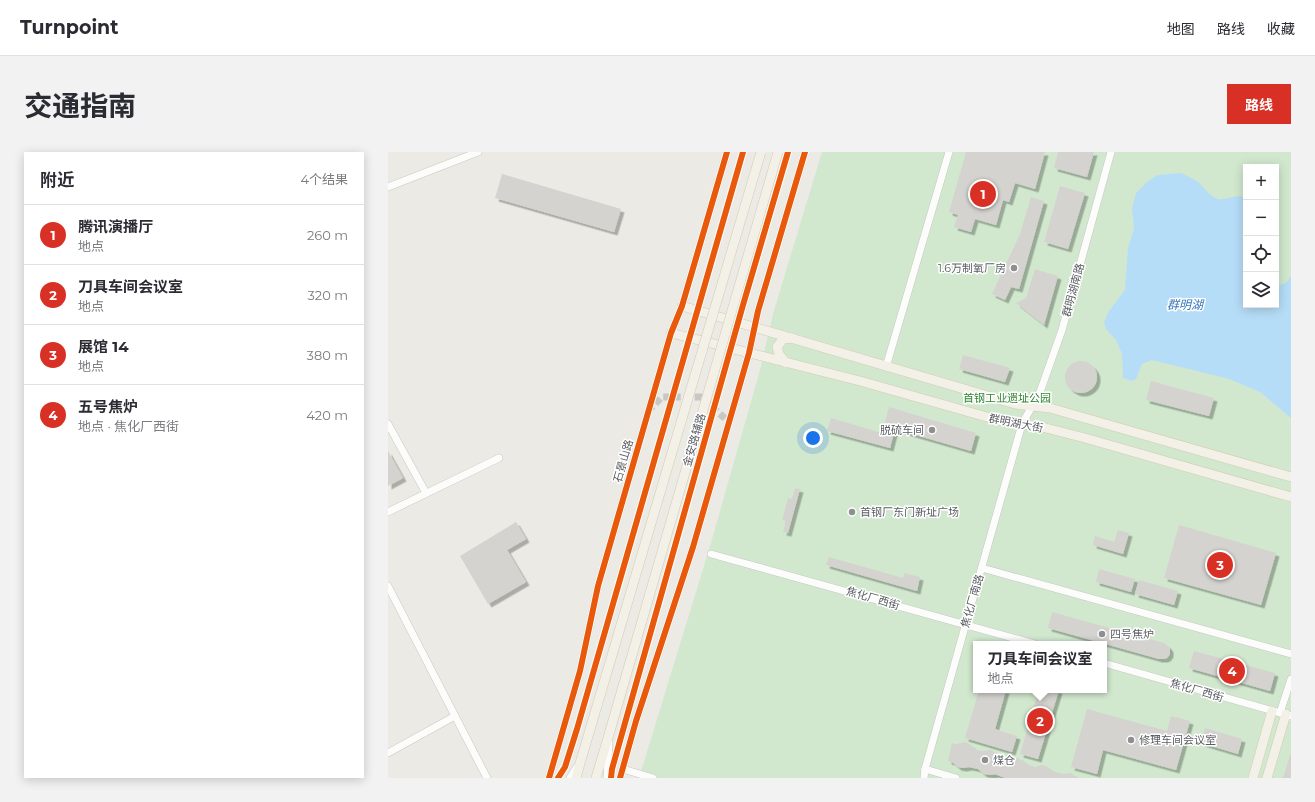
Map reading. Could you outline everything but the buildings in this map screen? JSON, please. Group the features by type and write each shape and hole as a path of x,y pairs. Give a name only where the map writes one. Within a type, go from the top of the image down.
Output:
{"main road":[{"path":"576,778 761,152"},
{"path":"596,778 778,152"},
{"name":"群明湖大街","path":"682,306 1015,404 1050,408 1291,477"},
{"name":"群明湖大街","path":"671,333 860,382 1002,421 1038,426 1084,438 1291,497"},
{"path":"786,363 779,354 777,347 783,339 792,338"},
{"path":"1253,778 1283,714"},
{"path":"1267,778 1283,714"}],"street":[{"path":"388,187 478,152"},
{"name":"石景山路","path":"549,778 580,672 598,586 671,333 682,306 727,152"},
{"path":"620,778 636,721 693,547 748,353 758,311 805,152"},
{"path":"886,367 949,152"},
{"name":"群明湖南路","path":"1022,424 1040,392 1062,330 1111,152"},
{"path":"388,424 426,493"},
{"name":"焦化厂南路","path":"924,778 925,769 965,624 1022,424"},
{"path":"388,512 500,458"},
{"name":"焦化厂西街","path":"711,554 1024,641"},
{"path":"982,568 1291,654"},
{"path":"388,586 487,778"},
{"name":"焦化厂西街","path":"1107,664 1283,714"},
{"path":"1283,714 1291,679"},
{"path":"388,753 454,716"},
{"path":"607,778 610,731"},
{"path":"570,778 581,760"},
{"path":"623,769 653,778"},
{"path":"925,769 956,778"}],"green space":[{"name":"首钢工业遗址公园","path":"822,152 1291,152 1291,778 638,778 711,543 760,370 773,314"}],"water":[{"name":"群明湖","path":"1181,173 1194,179 1210,194 1218,199 1238,196 1243,197 1243,308 1279,308 1279,286 1287,282 1291,276 1291,418 1260,392 1229,379 1152,360 1142,364 1136,379 1132,381 1123,378 1122,354 1116,340 1106,329 1104,322 1109,311 1125,290 1128,248 1134,228 1132,208 1136,193 1157,175"}],"tunnel":[{"path":"648,411 662,397 701,397 729,422"}],"cycle path":[{"path":"549,778 580,671 598,586 671,333 682,306 727,152"},
{"path":"558,778 565,767 577,729 743,152"},
{"name":"金安路辅路","path":"611,778 612,769 743,305 788,152"},
{"path":"620,778 636,721 693,547 749,353 758,311 805,152"}],"place":[{"name":"腾讯演播厅","path":"983,194"},
{"name":"1.6万制氧厂房","path":"1014,268"},
{"name":"脱硫车间","path":"932,430"},
{"name":"首钢厂东门新址广场","path":"852,512"},
{"name":"展馆 14","path":"1220,565"},
{"name":"四号焦炉","path":"1102,634"},
{"name":"五号焦炉","path":"1232,671"},
{"name":"刀具车间会议室","path":"1040,721"},
{"name":"修理车间会议室","path":"1131,740"},
{"name":"煤仓","path":"985,760"}]}
